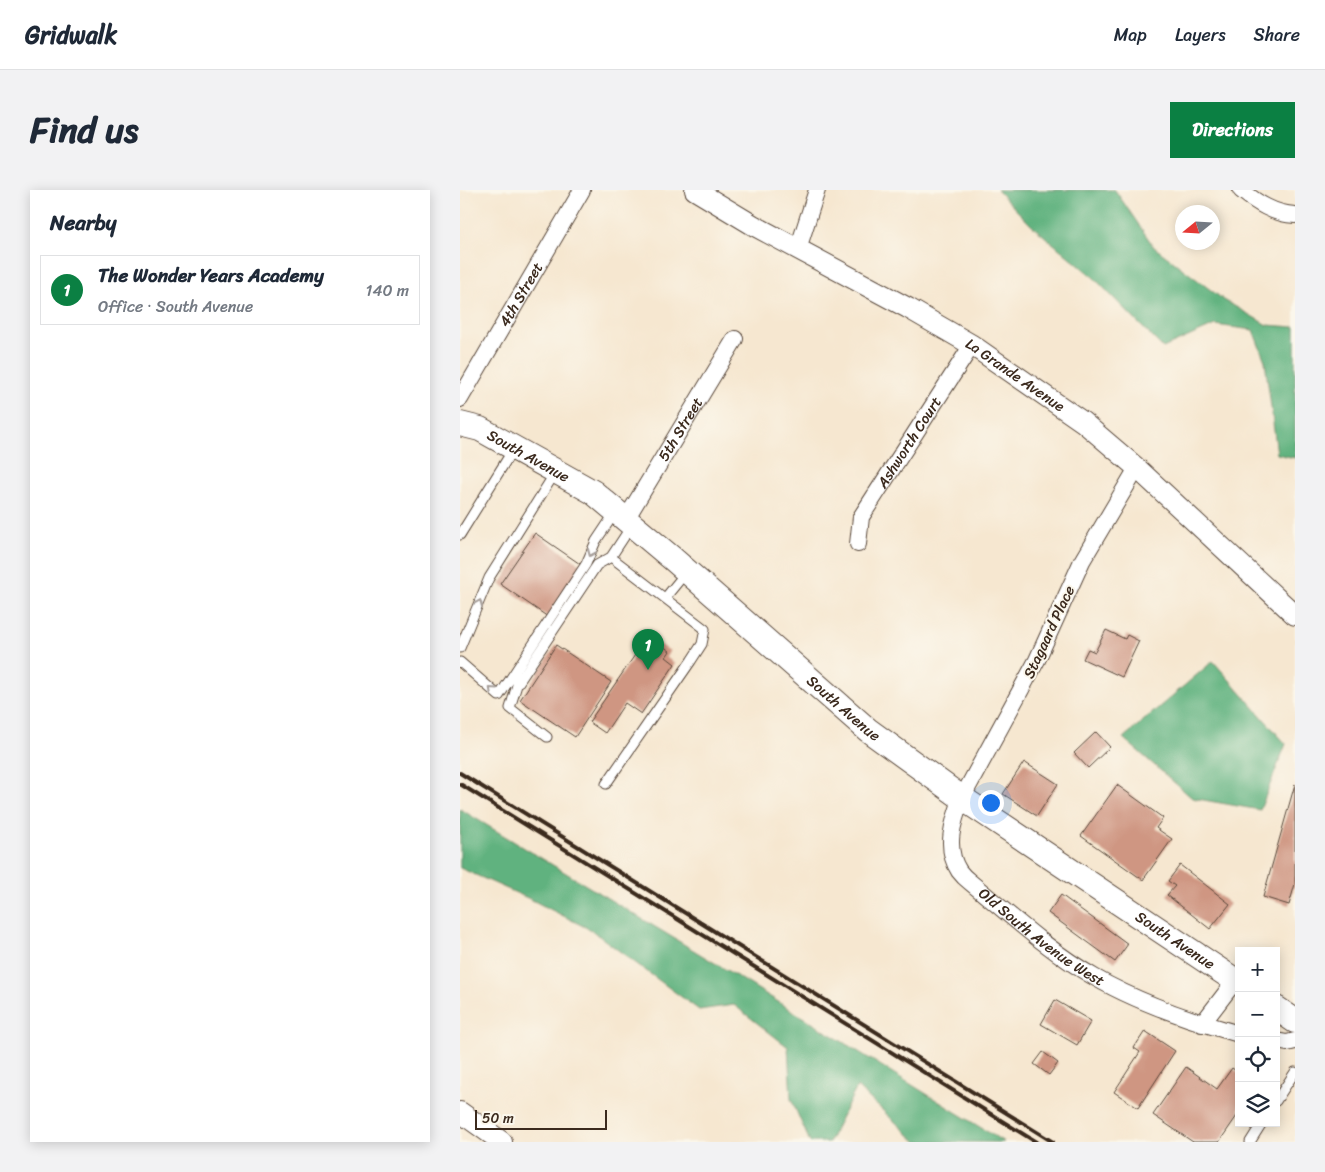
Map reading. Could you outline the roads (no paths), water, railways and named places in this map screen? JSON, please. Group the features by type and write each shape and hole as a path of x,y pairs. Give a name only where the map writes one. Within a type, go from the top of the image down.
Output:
{"main road":[{"name":"South Avenue","path":"460,424 480,430 593,492 687,571 868,730 962,798 1235,981"},
{"path":"1280,1011 1295,1021"}],"street":[{"name":"4th Street","path":"460,399 582,190"},
{"name":"La Grande Avenue","path":"695,190 753,225 908,308 972,345 1083,422 1137,468 1295,615"},
{"path":"798,249 817,190"},
{"path":"1241,190 1271,210 1295,215"},
{"name":"5th Street","path":"624,518 735,339"},
{"name":"Ashworth Court","path":"858,544 861,517 972,345"},
{"name":"Stagaard Place","path":"962,798 1037,660 1082,561 1137,468"},
{"name":"Old South Avenue West","path":"962,798 954,818 950,840 958,870 970,882 1056,952 1093,977 1136,1000 1202,1024 1235,1033"},
{"path":"1202,1024 1235,984"},
{"path":"1280,1042 1287,1043 1295,1041"},
{"path":"460,1112 502,1142"}],"lane":[{"path":"460,535 514,448"},
{"path":"460,648 489,578 556,472"},
{"path":"547,737 510,708 517,685 597,564 611,556 624,518"},
{"path":"460,662 499,696 586,564 596,541 624,518"},
{"path":"606,784 702,644 706,629 611,556"},
{"path":"665,598 687,571"},
{"path":"1280,1095 1295,1072"},
{"path":"1250,1142 1259,1127"}],"railway":[{"path":"460,773 1053,1142"},
{"path":"460,784 1036,1142"}],"place":[{"name":"The Wonder Years Academy","path":"648,670"}]}
